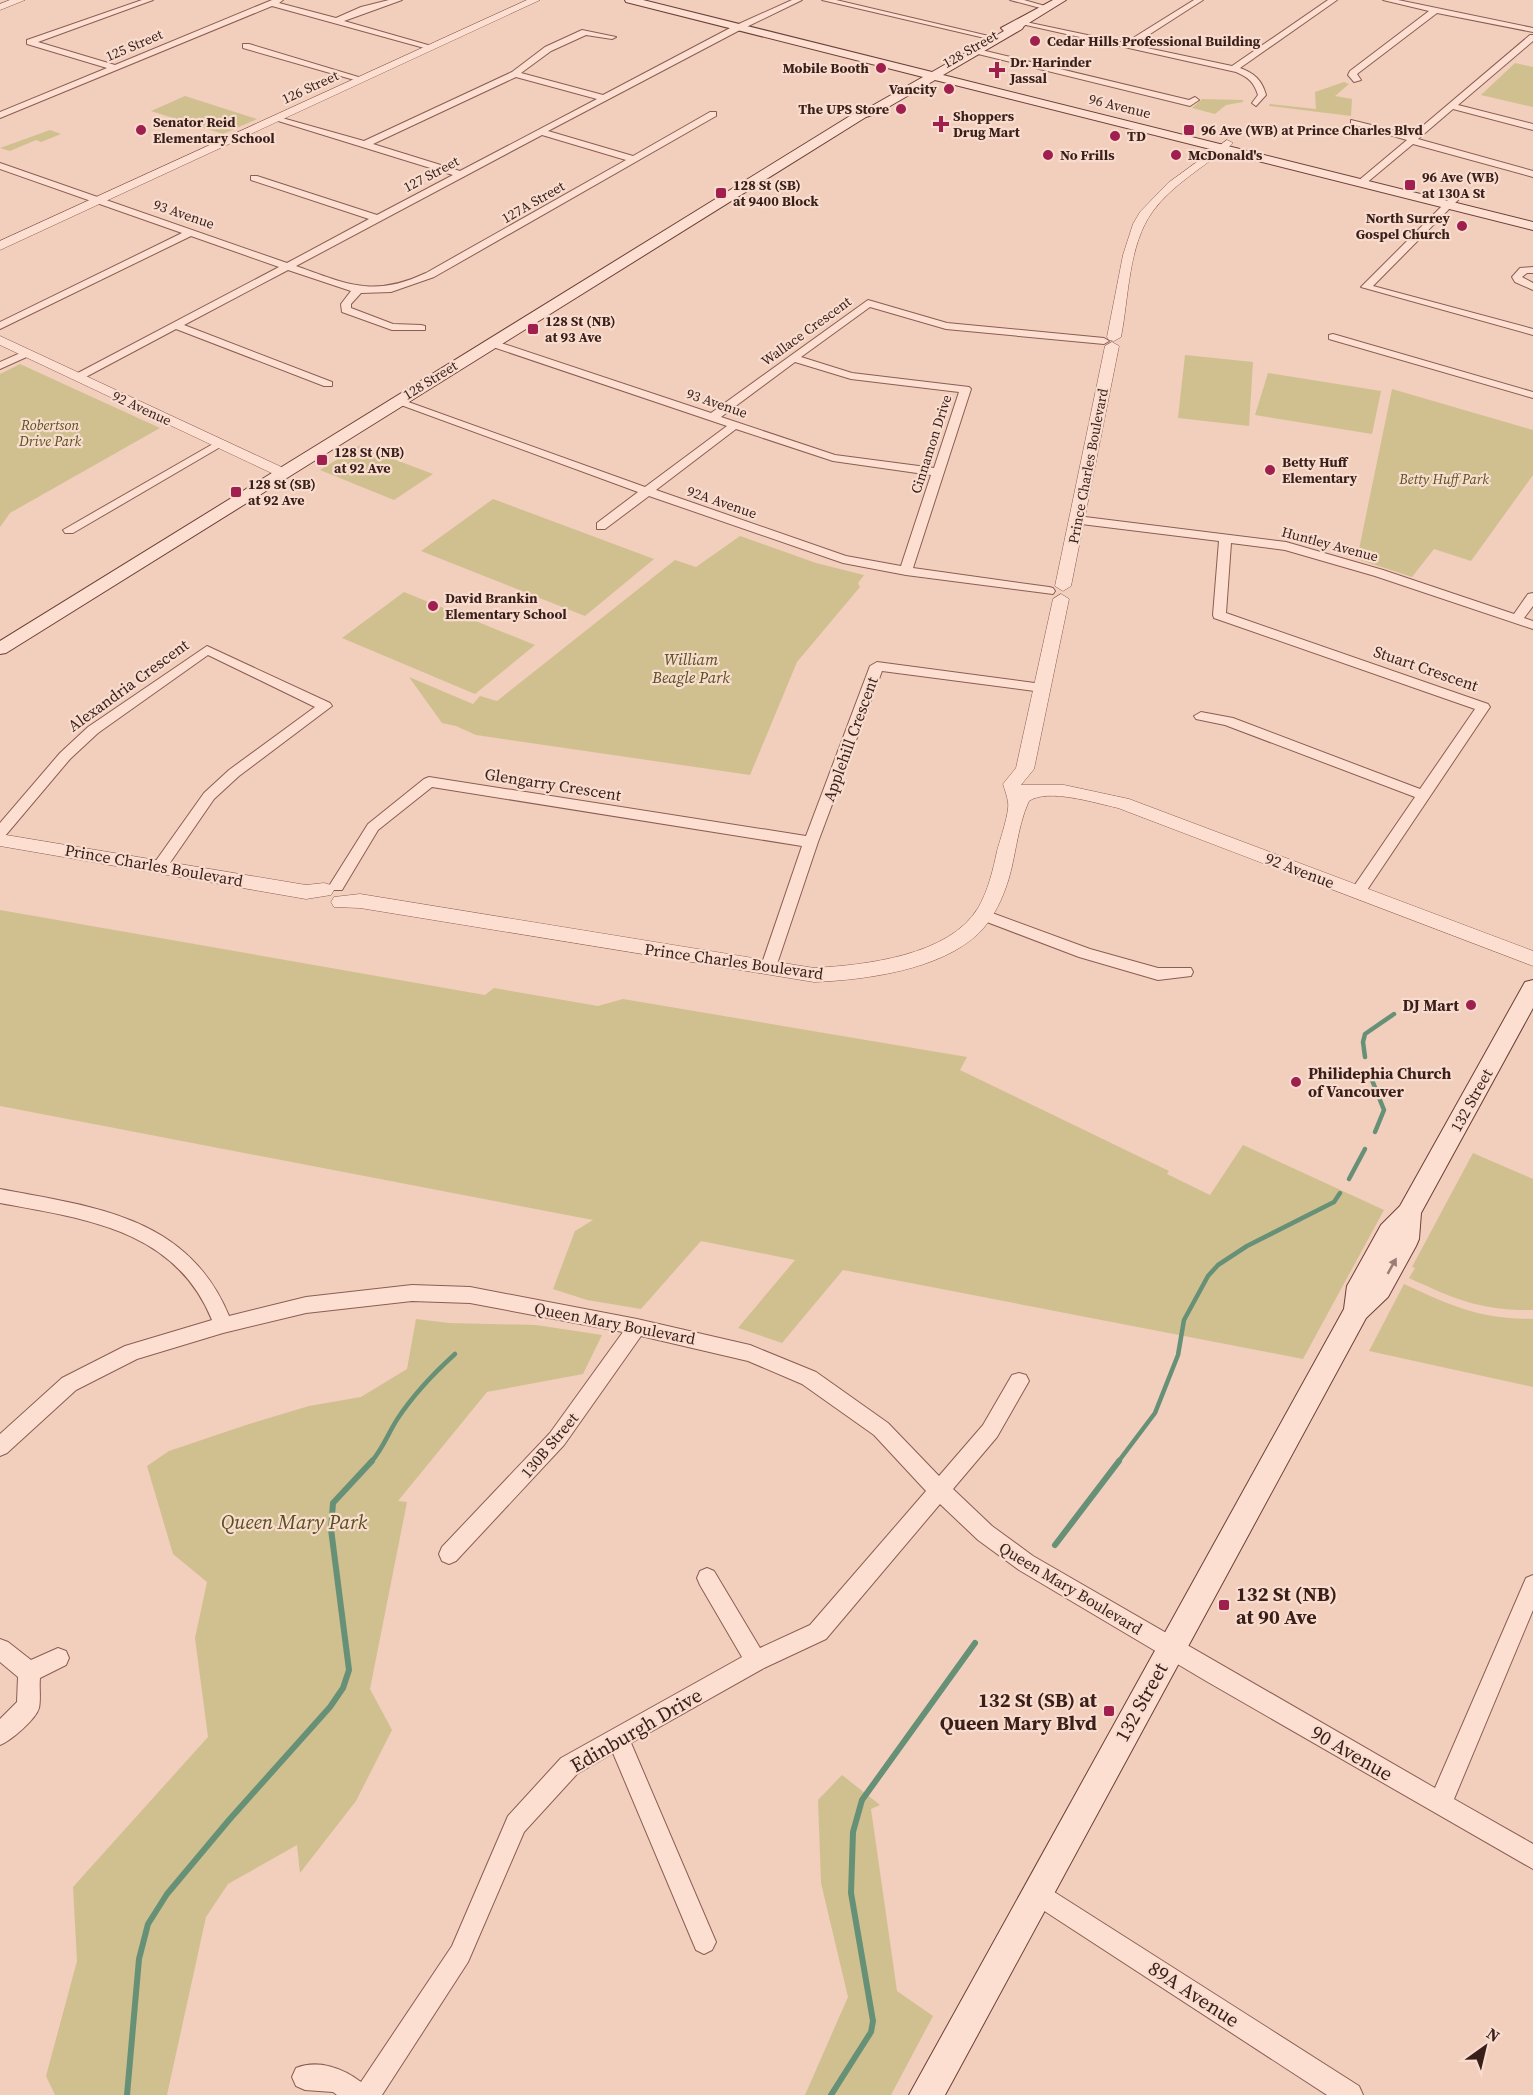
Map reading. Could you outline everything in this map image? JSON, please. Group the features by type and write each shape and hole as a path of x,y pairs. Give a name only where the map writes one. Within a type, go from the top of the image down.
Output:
{"main road":[{"name":"96 Avenue","path":"630,0 744,25"},
{"name":"96 Avenue","path":"650,0 934,72 1117,115 1225,145"},
{"name":"128 Street","path":"0,649 285,474 396,401 862,114 874,110 1011,25 1020,23 1061,0"},
{"name":"128 Street","path":"934,72 977,51 1018,27 1020,23"},
{"name":"96 Avenue","path":"934,72 1056,105 1451,202 1533,226"},
{"path":"1056,105 1083,107"},
{"path":"1096,115 1117,115"},
{"name":"96 Avenue","path":"1451,202 1533,219"},
{"name":"132 Street","path":"926,2095 1357,1310 1379,1290 1407,1239 1409,1213 1533,988"}],"street":[{"path":"0,7 20,0"},
{"path":"114,67 30,42 149,0"},
{"path":"336,21 364,9 398,0"},
{"name":"126 Street","path":"0,246 535,0"},
{"name":"127 Street","path":"78,377 604,98 744,25 798,0"},
{"path":"826,0 989,38"},
{"path":"1014,0 1048,8"},
{"path":"1129,44 1199,0"},
{"path":"1233,69 1333,0"},
{"path":"1387,0 1533,30"},
{"path":"275,2 431,47"},
{"name":"125 Street","path":"0,115 275,2"},
{"path":"1357,80 1352,75 1353,73 1435,10"},
{"path":"1020,23 1129,44 1249,74 1257,80 1262,95 1256,103"},
{"path":"366,144 515,74 548,49 585,32 612,37"},
{"path":"1364,180 1533,37"},
{"path":"246,46 361,80"},
{"path":"977,51 1190,103 1195,100"},
{"path":"515,74 604,98"},
{"path":"1452,106 1533,127"},
{"name":"127A Street","path":"358,290 392,288 420,281 713,114"},
{"path":"278,118 461,174"},
{"path":"1354,122 1406,135 1419,144 1533,174"},
{"path":"541,132 634,159"},
{"name":"Prince Charles Boulevard","path":"0,840 814,975 870,971 899,964 951,942 970,929 984,915 997,884 1026,785 1058,592 1077,520 1110,341 1135,233 1146,212 1165,193 1225,145"},
{"name":"93 Avenue","path":"0,166 358,290"},
{"path":"254,178 376,218"},
{"path":"1451,202 1366,287 1531,329"},
{"path":"0,326 191,232"},
{"path":"1533,270 1524,270 1516,277 1533,287"},
{"path":"358,290 346,304 346,310 392,327 421,328"},
{"name":"Wallace Crescent","path":"713,417 868,303 946,326 1110,341"},
{"path":"175,325 328,384"},
{"path":"1333,337 1533,395"},
{"name":"92 Avenue","path":"0,340 285,474"},
{"name":"93 Avenue","path":"491,343 833,458 938,472"},
{"path":"0,366 27,353"},
{"name":"Cinnamon Drive","path":"793,358 851,376 964,389 906,571"},
{"name":"92A Avenue","path":"396,401 832,556 906,571 1058,592"},
{"path":"601,526 735,425"},
{"path":"69,530 218,444"},
{"name":"Huntley Avenue","path":"1077,520 1286,546 1338,560 1533,625"},
{"name":"Stuart Crescent","path":"1225,539 1219,615 1483,707 1358,892"},
{"path":"1517,619 1533,597"},
{"name":"Alexandria Crescent","path":"0,834 65,756 93,730 207,650 325,706 234,773 209,796 160,866"},
{"name":"Applehill Crescent","path":"768,969 811,843 877,666 1042,688"},
{"path":"1201,716 1228,721 1423,795"},
{"name":"Glengarry Crescent","path":"334,895 373,827 429,782 811,843"},
{"name":"92 Avenue","path":"1026,785 1098,796 1151,812 1533,959"},
{"path":"984,915 1085,953 1158,974 1185,972"},
{"path":"0,1196 84,1212 139,1230 174,1252 210,1293 223,1324"},
{"name":"Queen Mary Boulevard","path":"0,1447 69,1384 132,1352 223,1324 306,1305 412,1293 470,1295 638,1327 750,1353 809,1378 881,1430 939,1490 985,1533 1026,1563 1171,1649"},
{"name":"130B Street","path":"449,1554 557,1440 638,1327"},
{"name":"Edinburgh Drive","path":"367,2095 460,1954 516,1824 569,1766 756,1661 818,1632 990,1431 1019,1381"},
{"path":"707,1578 756,1661"},
{"path":"1440,1804 1533,1585"},
{"path":"0,1649 29,1672"},
{"name":"90 Avenue","path":"1171,1649 1533,1857"},
{"path":"29,1672 58,1659"},
{"path":"0,1734 28,1707 29,1672"},
{"path":"618,1738 704,1942"},
{"name":"89A Avenue","path":"1037,1893 1350,2095"},
{"path":"305,2077 338,2080 357,2095"}],"green space":[{"path":"1515,63 1533,67 1533,107 1481,95"},
{"path":"1344,82 1349,84 1335,96 1352,99 1351,116 1269,106 1270,104 1316,109 1315,92"},
{"path":"185,96 257,119 223,134 151,111"},
{"path":"1202,99 1243,100 1243,102 1226,105 1215,114 1192,108"},
{"path":"50,130 61,134 41,142 36,140 10,151 0,148"},
{"path":"1185,355 1253,362 1249,426 1178,418"},
{"name":"Robertson Drive Park","path":"20,364 160,428 10,513 0,527 0,374"},
{"path":"1268,373 1381,391 1372,434 1255,415"},
{"name":"Betty Huff Park","path":"1392,389 1533,430 1533,475 1471,561 1434,549 1412,577 1357,559"},
{"path":"359,446 433,474 394,500 320,470"},
{"path":"493,499 654,559 585,616 421,551"},
{"name":"William Beagle Park","path":"740,536 816,563 864,575 858,583 860,587 797,662 750,775 476,735 456,726 442,723 409,677 473,704 480,696 497,701 675,560 696,567"},
{"path":"404,592 535,645 475,694 342,638"},
{"path":"0,910 485,995 494,988 598,1006 623,999 967,1057 960,1070 1169,1171 1167,1174 1210,1195 1243,1145 1384,1210 1303,1359 843,1270 782,1343 738,1328 795,1260 701,1241 641,1309 587,1300 553,1289 575,1231 593,1220 0,1106"},
{"path":"1473,1153 1533,1179 1533,1310 1483,1306 1440,1292 1409,1278 1415,1268 1412,1267"},
{"path":"1404,1284 1466,1310 1497,1317 1533,1319 1533,1387 1369,1351"},
{"name":"Queen Mary Park","path":"416,1319 449,1323 536,1325 602,1335 583,1374 487,1392 398,1501 407,1502 370,1689 392,1730 356,1801 300,1873 297,1845 228,1884 206,1917 167,2095 55,2095 46,2076 77,1961 73,1887 208,1737 195,1638 207,1582 173,1554 147,1466 169,1451 246,1425 309,1406 361,1397 407,1369"},
{"path":"842,1775 880,1805 871,1809 897,1991 933,2016 891,2095 805,2095 848,1997 821,1883 818,1800"}],"waterway":[{"path":"1365,1057 1363,1042 1365,1034 1394,1014"},
{"path":"1370,1075 1384,1110 1375,1132"},
{"path":"1349,1179 1365,1149"},
{"path":"1118,1462 1155,1413 1178,1355 1184,1320 1208,1276 1218,1265 1247,1246 1334,1202 1340,1193"},
{"path":"371,1462 411,1401 455,1354"},
{"path":"127,2095 139,1959 148,1924 167,1894 229,1820 330,1707 343,1688 349,1670 331,1529 333,1503 372,1461"},
{"path":"1055,1545 1119,1461"},
{"path":"831,2095 871,2032 873,2021 851,1893 853,1832 862,1800 975,1643"}],"place":[{"name":"Cedar Hills Professional Building","path":"1035,41"},
{"name":"Mobile Booth","path":"881,68"},
{"name":"Dr. Harinder Jassal","path":"997,70"},
{"name":"Vancity","path":"949,89"},
{"name":"The UPS Store","path":"901,109"},
{"name":"Shoppers Drug Mart","path":"941,124"},
{"name":"Senator Reid Elementary School","path":"141,130"},
{"name":"96 Ave (WB) at Prince Charles Blvd","path":"1189,130"},
{"name":"TD","path":"1115,136"},
{"name":"No Frills","path":"1048,155"},
{"name":"McDonald's","path":"1176,155"},
{"name":"96 Ave (WB) at 130A St","path":"1410,185"},
{"name":"128 St (SB) at 9400 Block","path":"721,193"},
{"name":"North Surrey Gospel Church","path":"1462,226"},
{"name":"128 St (NB) at 93 Ave","path":"533,329"},
{"name":"128 St (NB) at 92 Ave","path":"322,460"},
{"name":"Betty Huff Elementary","path":"1270,470"},
{"name":"128 St (SB) at 92 Ave","path":"236,492"},
{"name":"David Brankin Elementary School","path":"433,606"},
{"name":"DJ Mart","path":"1471,1005"},
{"name":"Philidephia Church of Vancouver","path":"1296,1082"},
{"name":"132 St (NB) at 90 Ave","path":"1224,1605"},
{"name":"132 St (SB) at Queen Mary Blvd","path":"1109,1711"}]}
